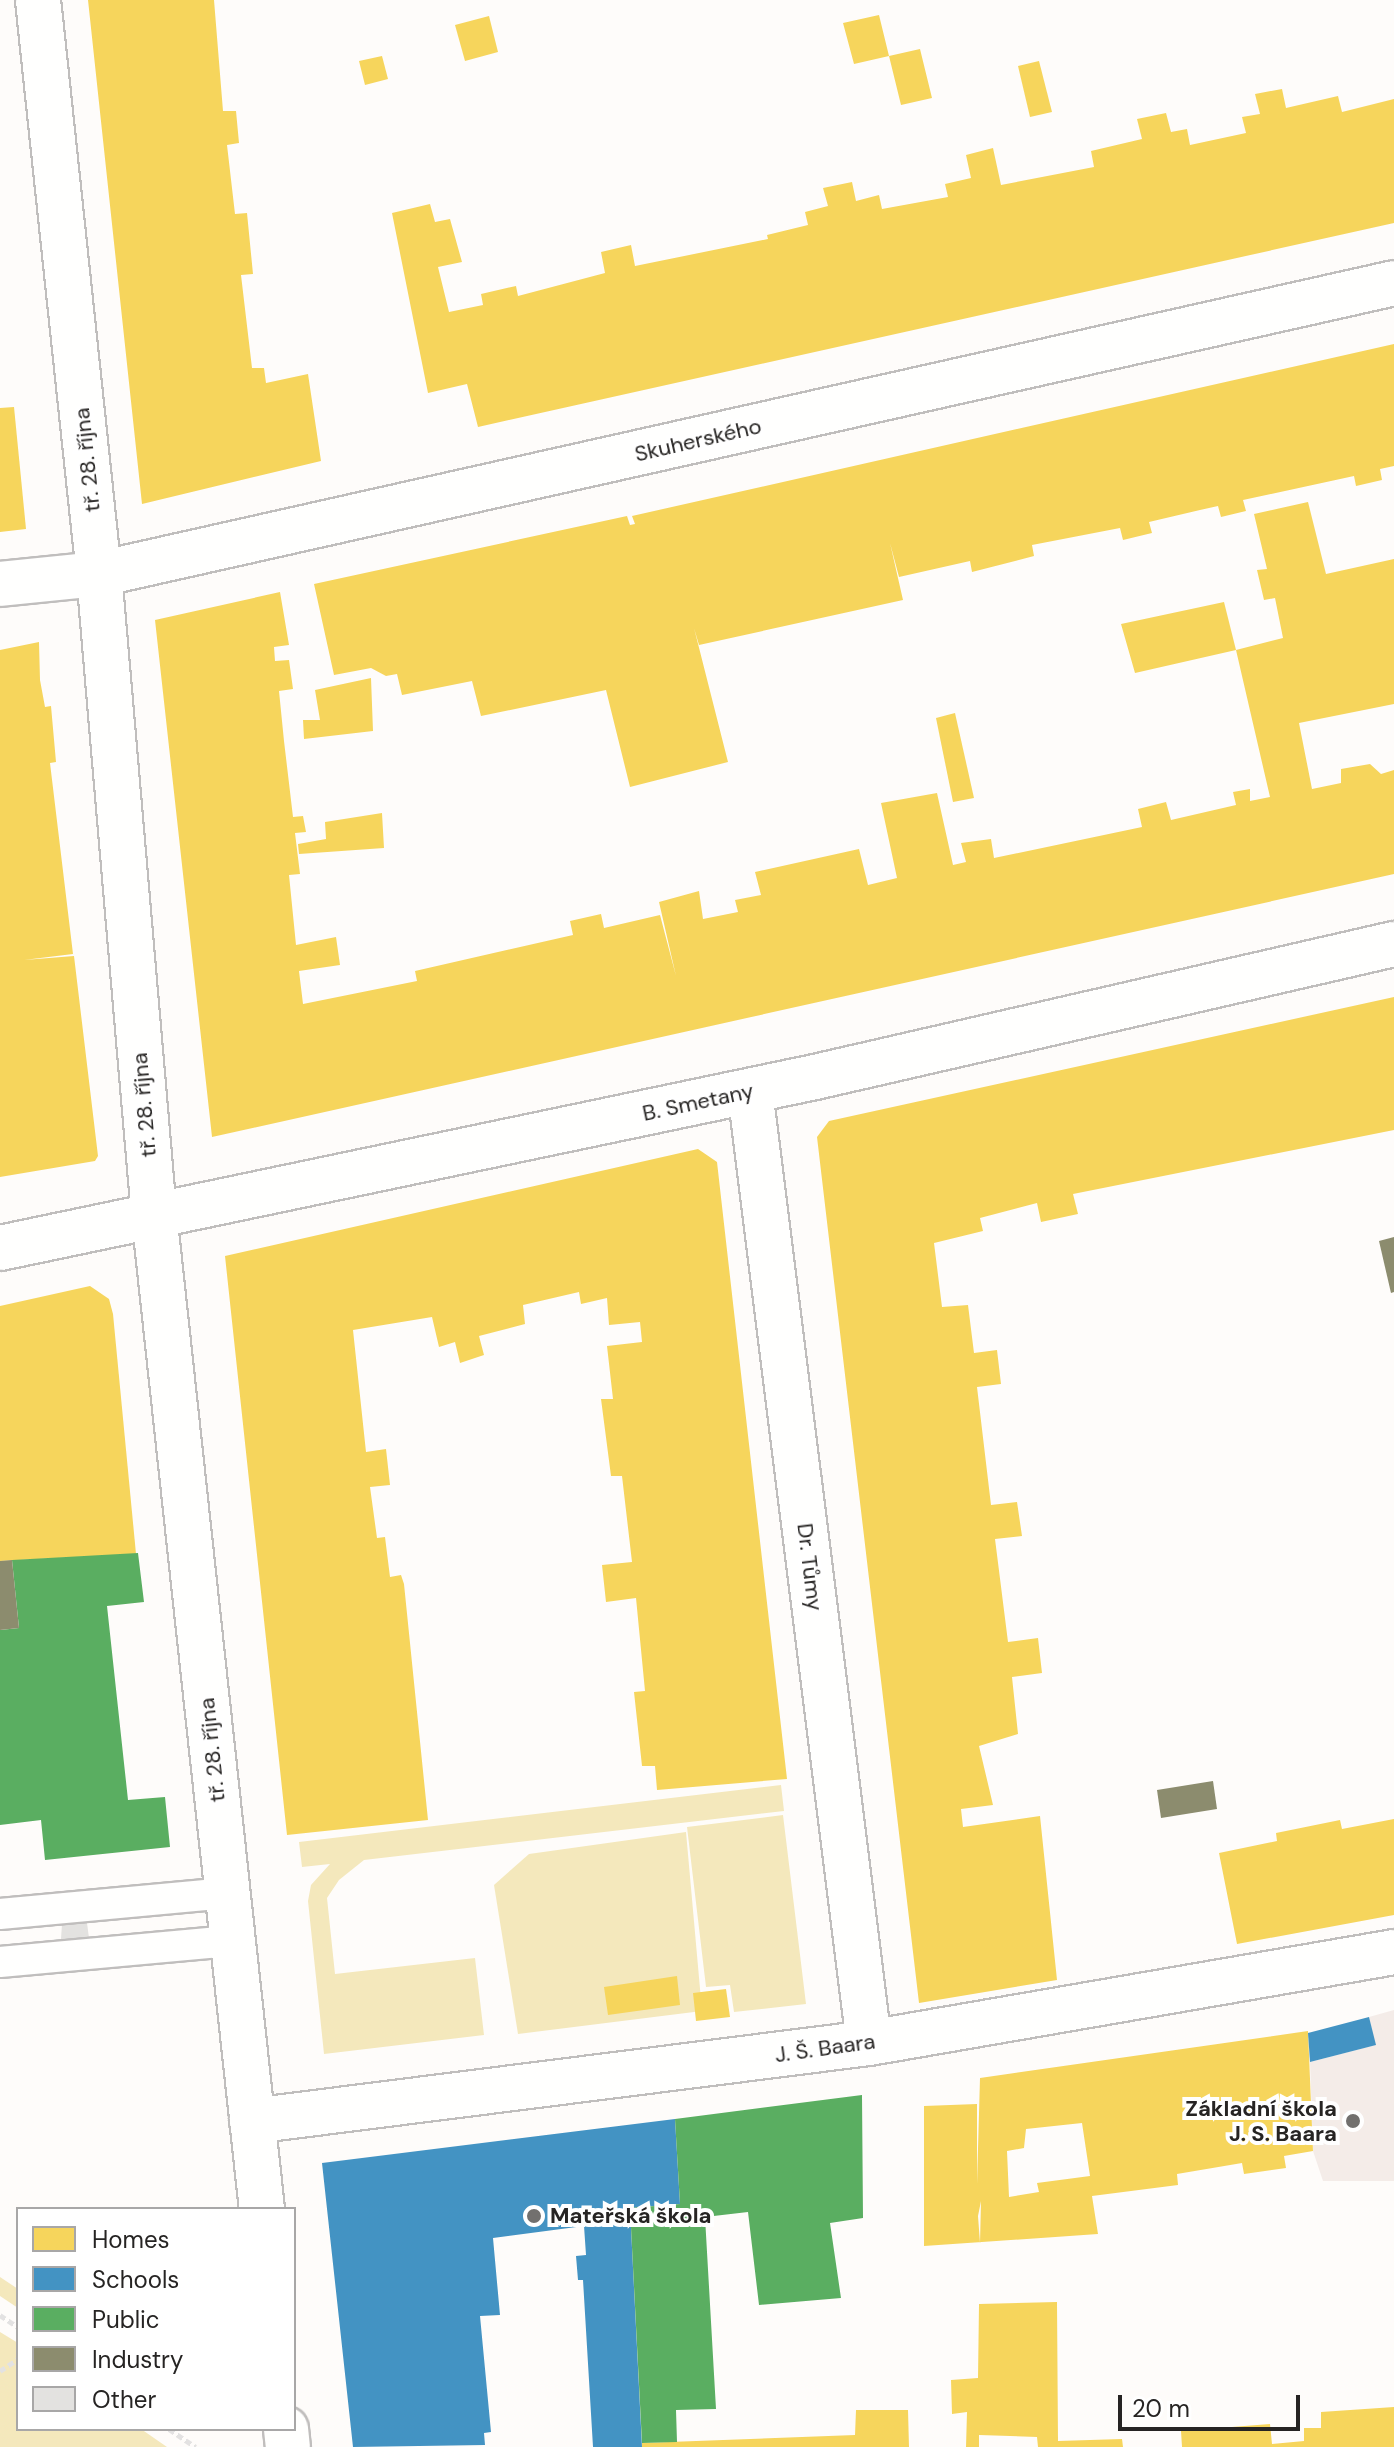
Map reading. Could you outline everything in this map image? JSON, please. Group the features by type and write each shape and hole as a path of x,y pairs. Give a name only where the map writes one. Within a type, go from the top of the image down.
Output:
{"street":[{"name":"tř. 28. října","path":"38,0 99,574 154,1214 262,2207"},
{"name":"Skuherského","path":"0,584 99,574 1394,283"},
{"name":"B. Smetany","path":"0,1248 750,1091 1394,944"},
{"name":"Dr. Tůmy","path":"750,1091 869,2043"},
{"name":"J. Š. Baara","path":"252,2121 869,2043 1394,1952"}],"lane":[{"path":"0,1914 227,1893"},
{"path":"0,1962 233,1941"}],"path":[{"path":"172,2431 196,2447"}],"shaded area":[{"path":"781,1785 784,1811 364,1860 339,1880 327,1898 335,1974 475,1958 484,2035 324,2054 308,1901 311,1885 330,1864 302,1867 299,1842"},
{"path":"783,1815 806,2004 734,2012 730,1985 706,1987 687,1827"},
{"path":"686,1832 702,2011 518,2034 494,1885 529,1854"},
{"name":"Základní škola J. S. Baara","path":"1394,2010 1394,2181 1323,2181 1313,2151 1310,2062 1375,2045 1369,2017"},
{"path":"0,2277 16,2288 16,2307 0,2296"},
{"path":"0,2332 16,2342 16,2431 144,2431 167,2447 0,2447"}],"building: Homes":[{"path":"88,0 214,0 223,111 236,111 239,143 227,145 235,214 247,213 253,274 241,275 252,368 264,368 266,383 308,374 321,461 142,504"},
{"path":"879,15 889,56 854,64 843,23"},
{"path":"489,16 498,52 465,61 455,25"},
{"path":"920,49 932,98 901,105 889,56"},
{"path":"382,56 388,79 365,85 359,61"},
{"path":"1039,61 1052,112 1030,117 1018,66"},
{"path":"1282,89 1286,108 1338,96 1342,112 1394,99 1394,223 478,427 467,384 428,393 392,213 430,204 435,222 450,219 462,262 438,267 449,312 483,305 481,294 516,286 518,296 605,273 601,252 631,245 635,266 768,239 767,235 808,225 805,212 828,206 823,188 852,182 856,201 879,195 882,209 948,197 945,184 971,178 966,155 993,148 1001,185 1094,167 1091,151 1142,139 1137,119 1166,113 1171,132 1187,129 1190,145 1246,133 1242,117 1260,114 1255,94"},
{"path":"1394,344 1394,466 1380,469 1382,480 1356,486 1354,476 1243,500 1246,511 1221,517 1218,506 1149,522 1152,533 1123,540 1120,528 1032,545 1034,556 972,572 970,561 899,577 890,543 903,600 699,645 694,628 728,762 630,787 606,690 481,716 472,681 402,695 397,674 386,676 371,668 334,675 314,584 627,516 630,525 635,524 632,516"},
{"path":"14,407 26,529 0,532 0,408"},
{"path":"1308,502 1326,574 1394,559 1394,704 1299,723 1312,789 1341,783 1341,769 1370,764 1381,774 1394,770 1394,874 212,1137 155,620 280,592 289,645 274,647 275,661 289,660 293,689 279,691 293,817 303,816 306,832 295,833 300,874 289,875 296,945 336,937 340,965 299,971 303,1004 417,981 415,971 573,935 570,921 601,914 604,928 660,915 676,976 659,902 699,891 703,919 738,912 735,900 761,895 755,872 859,849 868,885 897,878 881,803 937,793 953,865 966,862 961,843 991,839 994,858 1142,827 1138,809 1166,802 1171,820 1236,805 1233,792 1250,789 1250,801 1270,797 1236,650 1283,638 1275,598 1264,600 1257,570 1267,569 1254,514"},
{"path":"1224,602 1236,650 1135,673 1121,624"},
{"path":"39,642 40,680 45,707 51,706 56,762 50,763 73,954 24,960 74,956 98,1156 95,1161 0,1177 0,650"},
{"path":"371,678 373,731 304,739 303,720 320,720 315,690"},
{"path":"955,713 974,798 953,802 936,718"},
{"path":"382,813 384,848 299,854 298,844 326,839 325,822"},
{"path":"1394,997 1394,1130 1073,1194 1078,1214 1041,1222 1037,1203 980,1218 983,1231 934,1243 942,1307 968,1305 974,1353 997,1350 1001,1384 977,1387 991,1505 1017,1502 1022,1536 995,1539 1008,1642 1038,1638 1042,1673 1012,1677 1018,1734 979,1746 993,1805 961,1809 963,1827 1040,1816 1057,1980 919,2003 817,1137 829,1121"},
{"path":"698,1149 717,1162 787,1779 657,1790 655,1766 642,1766 634,1692 645,1691 636,1598 606,1602 602,1565 632,1562 622,1476 611,1476 601,1399 613,1399 607,1346 642,1342 640,1322 609,1325 607,1298 581,1304 579,1292 523,1305 525,1324 479,1336 484,1355 460,1363 455,1342 439,1347 432,1317 353,1330 366,1452 386,1449 390,1485 370,1487 377,1538 385,1537 390,1577 401,1575 404,1584 428,1820 287,1835 225,1256"},
{"path":"90,1286 109,1299 113,1314 136,1554 0,1561 0,1306"},
{"path":"1394,1819 1394,1915 1237,1944 1219,1853 1277,1841 1276,1833 1340,1820 1342,1829"},
{"path":"677,1976 680,2005 608,2015 604,1987"},
{"path":"726,1989 730,2017 696,2021 693,1993"},
{"path":"1308,2031 1313,2151 1284,2156 1286,2168 1244,2174 1242,2163 1177,2174 1178,2185 1092,2196 1098,2234 924,2246 924,2106 977,2104 977,2184 980,2078","holes":["1082,2123 1090,2176 1037,2183 1039,2192 1009,2197 1007,2151 1024,2148 1026,2129","981,2201 980,2242 978,2216"]},
{"path":"1057,2302 1058,2441 1122,2439 1123,2447 1038,2447 1037,2437 979,2435 979,2447 966,2447 967,2412 952,2414 951,2380 978,2378 979,2304"},
{"path":"1394,2407 1394,2447 1182,2447 1181,2431 1270,2424 1272,2444 1304,2441 1304,2428 1321,2428 1321,2412"},
{"path":"856,2410 908,2410 909,2447 642,2447 642,2443 855,2435"}],"building: Schools":[{"path":"1369,2017 1376,2045 1310,2062 1308,2033"},
{"path":"675,2119 680,2204 630,2208 642,2447 593,2447 583,2280 578,2280 576,2256 586,2255 584,2226 493,2238 500,2315 480,2316 491,2432 484,2433 485,2445 353,2447 322,2163"}],"building: Public":[{"path":"138,1553 144,1602 107,1606 128,1800 165,1797 170,1847 45,1860 41,1820 0,1825 0,1630 19,1628 12,1560"},
{"path":"862,2095 863,2218 830,2223 841,2298 759,2305 748,2212 705,2217 716,2409 676,2410 677,2442 642,2443 630,2208 680,2204 675,2119"}],"building: Industry":[{"path":"1394,1237 1394,1292 1391,1293 1379,1241"},
{"path":"12,1560 19,1628 0,1630 0,1561"},
{"path":"1213,1781 1217,1809 1161,1818 1157,1790"}],"building: Other":[{"path":"87,1923 89,1938 61,1939 62,1924"}],"place":[{"name":"Základní škola J. S. Baara","path":"1353,2121"},
{"name":"Mateřská škola","path":"534,2216"}]}
